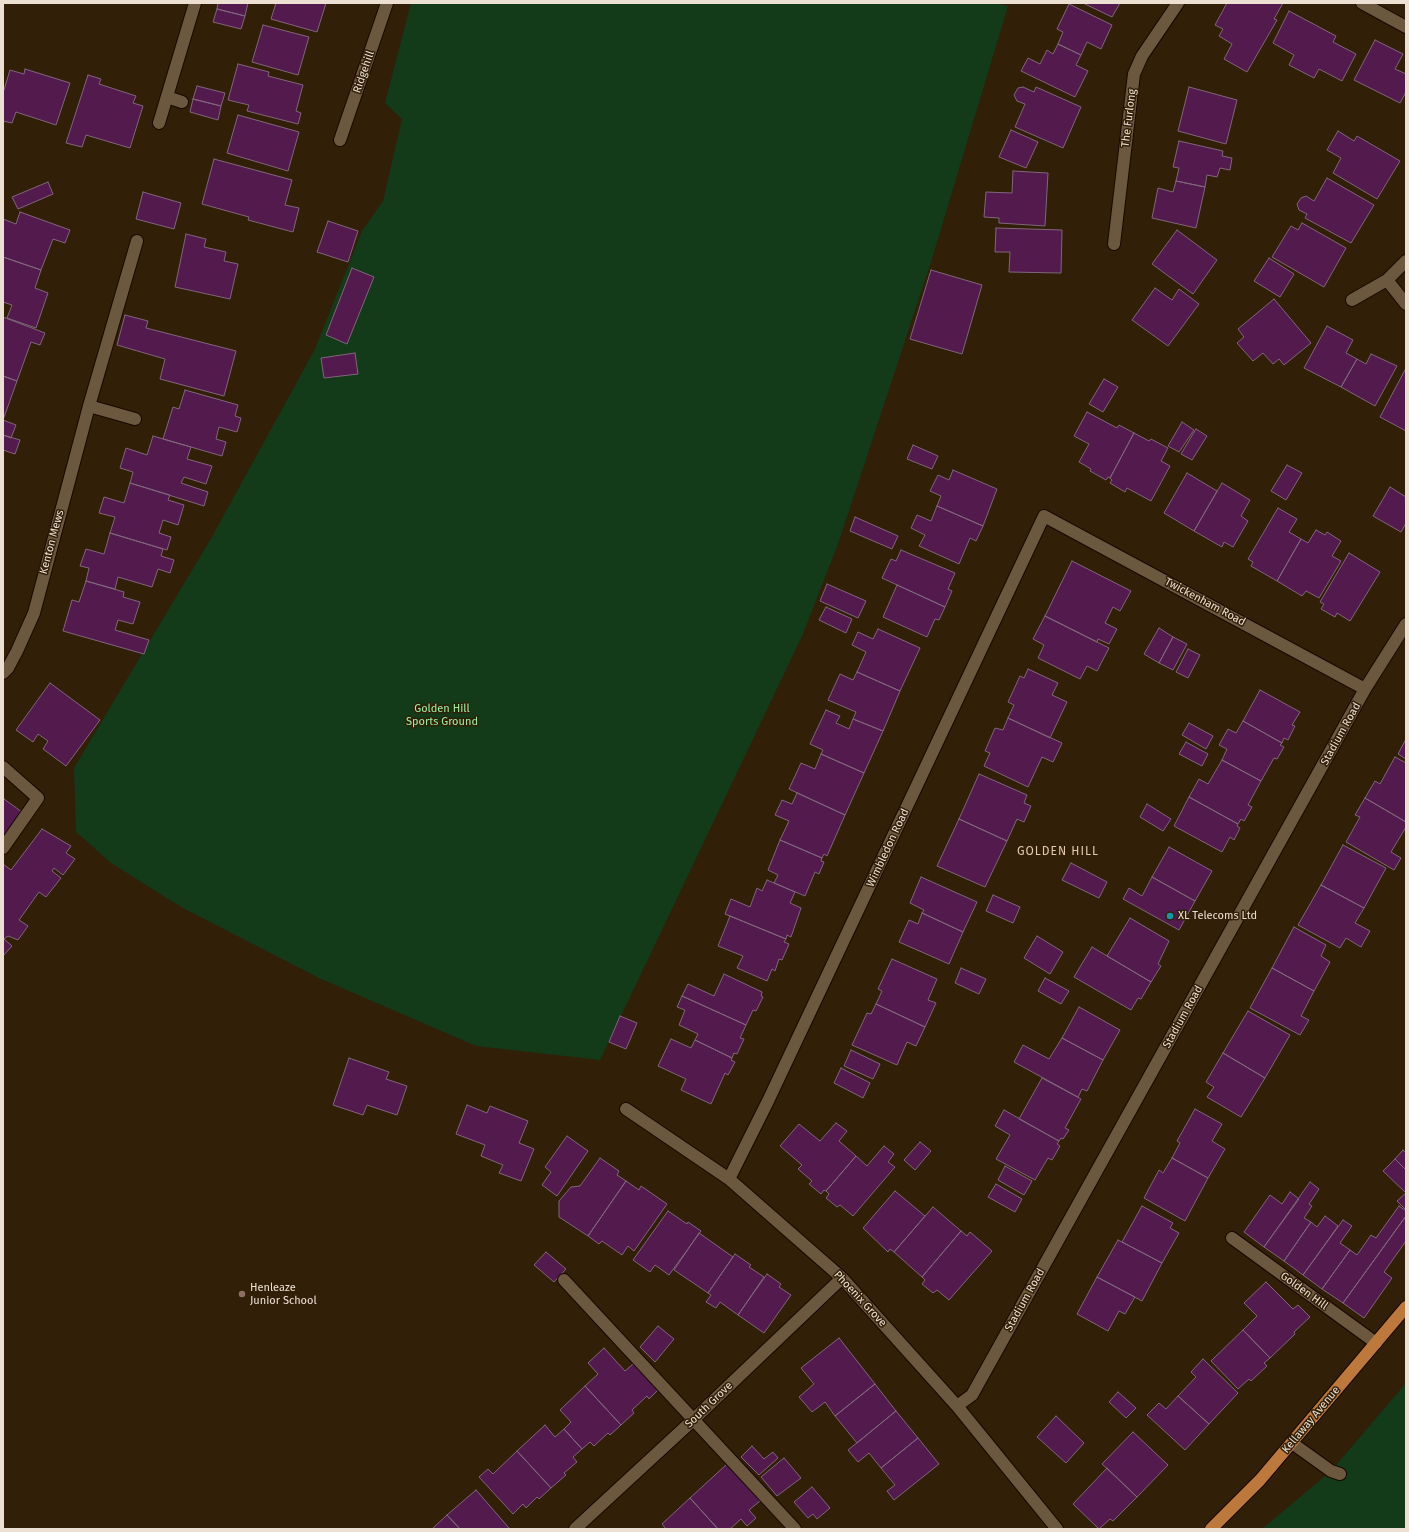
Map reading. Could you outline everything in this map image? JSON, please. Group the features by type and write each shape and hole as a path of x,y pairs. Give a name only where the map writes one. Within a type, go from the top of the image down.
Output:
{"main road":[{"name":"Kellaway Avenue","path":"1211,1529 1260,1480 1406,1307"}],"street":[{"path":"159,123 195,3"},
{"name":"Ridgehill","path":"340,140 387,3"},
{"name":"The Furlong","path":"1114,244 1134,74 1142,56 1178,3"},
{"path":"1362,3 1406,27"},
{"path":"167,97 182,102"},
{"name":"Kenton Mews","path":"3,673 8,668 17,651 34,613 106,344 137,241"},
{"path":"1352,300 1387,280 1406,261"},
{"path":"1387,280 1406,304"},
{"path":"89,406 135,419"},
{"name":"Twickenham Road","path":"1044,516 1365,689"},
{"name":"Wimbledon Road","path":"729,1179 768,1101 1044,516"},
{"name":"Stadium Road","path":"957,1406 972,1395 1365,689 1406,624"},
{"path":"3,767 38,798 3,848"},
{"name":"Phoenix Grove","path":"626,1109 729,1179 842,1278 957,1406 1057,1529"},
{"name":"Golden Hill","path":"1232,1238 1376,1343"},
{"name":"South Grove","path":"575,1529 693,1420 842,1278"},
{"path":"564,1280 795,1529"},
{"path":"1292,1443 1331,1472 1340,1474"}],"green space":[{"name":"Golden Hill Sports Ground","path":"411,3 995,3 1008,6 931,262 838,544 803,634 600,1060 476,1046 319,978 181,907 111,863 76,832 74,768 213,535 315,349 362,231 383,201 402,119 385,103"},
{"path":"1406,1383 1406,1529 1262,1529 1331,1471"}],"building":[{"path":"218,3 248,3 245,16 217,9"},
{"path":"276,3 326,3 317,32 271,19"},
{"path":"1083,3 1120,3 1112,17"},
{"path":"1227,3 1283,3 1274,19 1277,20 1247,72 1224,59 1232,44 1219,36 1223,29 1215,25"},
{"path":"1069,4 1112,25 1101,49 1087,42 1081,55 1058,44 1063,32 1057,29"},
{"path":"217,9 245,16 241,29 213,22"},
{"path":"1289,11 1336,36 1333,42 1356,54 1342,81 1319,69 1314,78 1289,65 1294,55 1273,43"},
{"path":"263,25 309,37 298,75 252,62"},
{"path":"1375,40 1403,54 1395,69 1406,74 1406,92 1400,103 1354,80"},
{"path":"1058,44 1081,55 1076,65 1088,71 1075,97 1021,71 1028,58 1040,64 1047,50 1053,54"},
{"path":"238,64 269,72 268,76 303,85 296,111 301,113 298,124 247,111 249,105 228,100"},
{"path":"25,69 70,83 56,125 16,112 12,123 3,121 3,93 10,70 24,74"},
{"path":"88,75 101,79 99,84 136,96 133,103 143,106 130,148 86,135 82,147 66,143"},
{"path":"197,86 225,93 221,106 193,99"},
{"path":"1023,87 1034,92 1036,87 1081,107 1063,148 1015,127 1025,104 1017,101 1014,95 1018,88"},
{"path":"1189,87 1237,100 1226,144 1178,131"},
{"path":"193,99 221,106 218,120 190,112"},
{"path":"238,115 299,132 288,171 227,153"},
{"path":"1011,130 1038,142 1026,168 999,157"},
{"path":"1338,131 1354,141 1357,136 1400,161 1377,199 1333,173 1341,158 1327,150"},
{"path":"1179,141 1223,151 1222,156 1232,158 1230,170 1220,168 1217,177 1207,175 1205,187 1176,181 1179,168 1173,167"},
{"path":"214,159 292,180 285,205 299,208 293,232 248,220 249,217 202,204"},
{"path":"1013,171 1048,173 1045,226 999,223 999,218 984,217 986,192 1012,193"},
{"path":"1327,178 1374,205 1351,243 1305,218 1307,214 1299,210 1297,204 1301,198 1306,196 1314,201"},
{"path":"1176,181 1205,187 1196,228 1152,218 1158,188 1173,192"},
{"path":"48,182 53,194 18,209 12,197"},
{"path":"143,192 181,203 174,229 136,219"},
{"path":"20,212 70,230 65,243 53,239 41,270 3,257 3,219 16,224"},
{"path":"328,221 358,231 348,262 317,252"},
{"path":"1302,223 1346,248 1324,287 1272,257 1291,226 1298,230"},
{"path":"996,228 1062,230 1061,273 1009,272 1010,252 995,252"},
{"path":"1177,230 1217,260 1193,294 1152,264"},
{"path":"186,234 206,239 204,247 226,252 224,261 238,264 230,299 175,287"},
{"path":"3,257 41,270 35,288 48,293 36,328 7,318 12,305 3,302"},
{"path":"1269,258 1294,274 1280,297 1254,281"},
{"path":"352,268 374,277 347,344 326,335"},
{"path":"931,270 982,285 962,354 910,339"},
{"path":"1155,288 1172,300 1179,289 1199,304 1168,346 1132,320"},
{"path":"1274,299 1311,343 1284,365 1279,359 1273,364 1263,353 1253,361 1237,343 1244,337 1238,329"},
{"path":"125,315 148,321 146,328 236,351 224,396 160,379 165,359 117,345"},
{"path":"3,317 45,333 40,345 31,342 17,381 3,376"},
{"path":"1327,326 1353,340 1346,353 1357,359 1341,387 1304,368"},
{"path":"355,353 358,374 324,378 321,358"},
{"path":"1371,354 1397,366 1375,406 1341,387 1357,359 1366,364"},
{"path":"1406,370 1406,431 1380,417"},
{"path":"3,376 17,381 3,420"},
{"path":"1104,379 1118,387 1103,412 1089,404"},
{"path":"185,390 238,405 235,416 241,418 237,432 219,427 216,439 226,442 222,456 163,439 173,407 179,409"},
{"path":"1087,412 1117,428 1119,425 1134,433 1110,478 1108,477 1106,480 1090,471 1091,469 1079,462 1089,444 1074,436"},
{"path":"3,420 16,425 11,438 3,435"},
{"path":"1182,422 1194,430 1179,452 1168,446"},
{"path":"1196,429 1207,436 1192,460 1181,454"},
{"path":"1134,433 1149,441 1151,439 1168,448 1161,461 1170,466 1151,501 1127,488 1125,492 1110,483 1112,480 1110,478"},
{"path":"3,435 20,440 15,454 3,450"},
{"path":"153,436 191,447 187,459 212,466 206,484 184,477 181,483 208,492 204,506 130,483 133,472 120,468 126,448 147,455"},
{"path":"913,445 938,456 932,469 907,459"},
{"path":"1287,465 1302,473 1286,500 1271,491"},
{"path":"953,470 997,489 983,526 937,506 941,496 930,491 938,475 949,480"},
{"path":"1187,473 1217,491 1194,531 1164,513"},
{"path":"130,483 170,495 168,500 184,505 178,525 163,520 159,533 171,537 167,550 110,533 115,517 99,513 104,497 124,503"},
{"path":"1222,483 1250,500 1241,516 1248,521 1233,547 1224,542 1222,547 1194,531"},
{"path":"1390,487 1406,497 1406,523 1401,532 1373,516"},
{"path":"937,506 983,526 976,541 970,538 959,564 919,546 925,535 911,528 917,515 931,521"},
{"path":"1278,508 1297,519 1289,532 1301,539 1277,581 1251,566 1253,562 1248,559"},
{"path":"855,517 898,536 892,549 850,531"},
{"path":"1316,530 1325,535 1327,532 1341,541 1332,556 1341,561 1319,598 1306,591 1302,596 1277,581 1301,539 1308,543"},
{"path":"110,533 163,549 161,556 174,560 170,573 158,569 152,587 118,577 115,589 86,581 89,568 80,566 86,549 104,554"},
{"path":"901,550 955,573 948,589 952,591 945,607 882,578 891,559 896,561"},
{"path":"1349,553 1380,572 1350,621 1337,613 1335,617 1321,609 1324,604 1320,602"},
{"path":"1072,561 1131,591 1120,611 1113,607 1105,623 1117,629 1109,644 1098,639 1097,642 1045,616"},
{"path":"86,581 124,592 123,597 140,602 133,624 118,620 115,630 149,640 144,654 63,631 72,600 79,602"},
{"path":"827,584 866,601 858,618 820,601"},
{"path":"897,585 945,607 939,620 935,619 927,637 883,617"},
{"path":"826,607 852,619 846,633 819,620"},
{"path":"1045,616 1109,648 1097,671 1087,666 1080,679 1038,658 1044,645 1033,639"},
{"path":"1159,628 1173,637 1159,663 1144,654"},
{"path":"878,629 920,648 900,691 857,672 866,652 852,645 858,632 873,639"},
{"path":"1173,637 1187,644 1173,670 1159,663"},
{"path":"1188,649 1200,655 1188,678 1176,672"},
{"path":"1028,669 1058,683 1052,695 1067,702 1050,738 1008,718 1014,705 1008,702 1020,676 1024,678"},
{"path":"857,672 900,691 883,731 853,719 856,712 828,700 840,674 853,680"},
{"path":"50,683 100,720 66,766 43,749 48,741 38,734 33,742 16,730"},
{"path":"1260,690 1300,712 1292,725 1295,726 1288,740 1284,738 1282,743 1243,721"},
{"path":"826,710 840,716 836,723 849,729 853,719 883,731 864,773 821,754 823,750 810,744"},
{"path":"1008,718 1062,743 1053,762 1042,757 1028,787 984,766 990,753 985,751 995,728 1003,730"},
{"path":"1243,721 1282,743 1280,745 1284,747 1277,759 1274,758 1261,781 1222,760 1227,749 1219,745 1228,729 1236,733"},
{"path":"1189,723 1213,736 1206,749 1182,735"},
{"path":"1406,739 1406,759 1398,754"},
{"path":"1186,742 1208,754 1202,766 1179,754"},
{"path":"821,754 864,773 845,815 789,789 801,763 815,769"},
{"path":"1395,757 1406,763 1406,822 1365,798 1375,781 1380,784"},
{"path":"1222,760 1261,781 1248,805 1252,807 1244,821 1241,819 1238,824 1189,797 1199,779 1208,784"},
{"path":"979,774 1027,795 1024,803 1031,806 1024,822 1017,819 1007,841 959,819"},
{"path":"797,793 845,815 827,856 824,854 822,858 780,840 789,821 775,815 782,800 792,804"},
{"path":"1189,797 1238,824 1237,826 1240,828 1234,840 1230,837 1222,852 1174,826"},
{"path":"1365,798 1406,822 1406,827 1391,852 1401,858 1394,870 1346,842 1360,817 1355,815"},
{"path":"4,799 22,812 3,838 3,801"},
{"path":"1147,804 1171,819 1163,831 1140,817"},
{"path":"959,819 1007,841 985,887 937,866"},
{"path":"42,829 71,846 66,853 75,859 63,875 54,868 52,871 61,878 46,897 39,892 19,920 28,926 18,940 8,936 4,939 12,946 3,956 3,864 11,870"},
{"path":"780,840 822,858 821,861 824,862 819,874 815,872 805,896 774,883 778,875 768,870"},
{"path":"1343,845 1386,868 1364,908 1321,885"},
{"path":"1169,847 1212,871 1195,901 1152,877"},
{"path":"1071,863 1107,882 1099,898 1062,880"},
{"path":"921,877 977,902 963,932 922,913 924,910 910,903"},
{"name":"XL Telecoms Ltd","path":"1152,877 1195,901 1179,930 1123,899 1129,888 1142,896"},
{"path":"767,880 795,892 790,903 801,908 791,937 787,935 786,939 725,914 731,899 750,907 757,888 762,891"},
{"path":"1321,885 1364,908 1355,923 1370,931 1361,947 1346,938 1340,948 1298,925"},
{"path":"993,895 1020,907 1013,923 986,911"},
{"path":"922,913 963,932 949,964 899,942 909,920 918,924"},
{"path":"730,916 786,939 784,942 789,944 782,960 779,959 775,971 772,969 767,981 737,968 743,956 718,946"},
{"path":"1130,918 1169,941 1158,964 1161,966 1151,982 1107,956"},
{"path":"1294,927 1326,945 1321,956 1330,962 1314,991 1272,968"},
{"path":"1037,936 1063,952 1050,974 1024,958"},
{"path":"1092,947 1151,982 1141,999 1138,998 1131,1010 1074,977"},
{"path":"892,959 937,979 928,1000 936,1003 925,1027 876,1004 882,991 878,989"},
{"path":"961,968 986,979 979,994 955,983"},
{"path":"1272,968 1314,991 1301,1016 1309,1020 1300,1035 1250,1008"},
{"path":"724,974 762,992 761,996 763,997 756,1011 753,1010 746,1025 682,996 688,984 714,996"},
{"path":"1045,978 1069,991 1061,1004 1038,991"},
{"path":"682,996 746,1025 740,1038 744,1039 737,1054 734,1053 732,1058 695,1040 698,1034 679,1025 685,1010 677,1007"},
{"path":"876,1004 925,1027 916,1046 907,1042 897,1065 852,1045 867,1013 871,1014"},
{"path":"1079,1007 1120,1030 1103,1060 1062,1038"},
{"path":"1248,1011 1290,1035 1265,1078 1223,1053"},
{"path":"620,1016 637,1023 626,1049 609,1042"},
{"path":"1062,1038 1103,1060 1087,1091 1082,1089 1078,1097 1014,1062 1023,1045 1049,1059"},
{"path":"671,1039 691,1048 695,1040 732,1058 731,1060 735,1062 728,1075 725,1073 711,1104 681,1090 686,1079 658,1066"},
{"path":"851,1050 880,1064 873,1079 844,1066"},
{"path":"1223,1053 1265,1078 1241,1117 1207,1097 1214,1087 1206,1082"},
{"path":"349,1058 389,1072 386,1079 407,1086 397,1115 367,1105 363,1115 333,1105"},
{"path":"841,1068 870,1083 863,1098 834,1083"},
{"path":"1042,1078 1081,1099 1065,1128 1069,1130 1063,1139 1061,1138 1059,1141 1019,1119"},
{"path":"467,1105 487,1113 490,1106 528,1121 519,1143 534,1149 521,1181 499,1173 503,1165 481,1156 485,1145 456,1134"},
{"path":"1195,1109 1222,1124 1212,1141 1225,1149 1208,1178 1172,1158 1180,1143 1177,1141"},
{"path":"1004,1110 1059,1141 1057,1144 1060,1146 1052,1160 1048,1158 1035,1180 996,1159 1010,1135 995,1126"},
{"path":"836,1123 847,1131 839,1141 856,1156 826,1191 824,1190 821,1194 809,1184 812,1181 798,1169 802,1165 780,1146 799,1124 820,1141"},
{"path":"567,1136 588,1151 557,1196 542,1185 551,1172 545,1167"},
{"path":"920,1142 931,1151 915,1170 904,1160"},
{"path":"884,1146 894,1154 888,1162 895,1167 853,1216 840,1205 837,1207 826,1198 829,1194 826,1191 856,1156 867,1166"},
{"path":"1403,1150 1406,1153 1406,1170 1395,1159"},
{"path":"600,1158 619,1171 617,1175 626,1181 588,1236 559,1217 559,1201 571,1187 580,1186"},
{"path":"1172,1158 1208,1178 1185,1221 1144,1198 1159,1170 1163,1173"},
{"path":"1395,1159 1406,1170 1406,1193 1383,1171"},
{"path":"1005,1166 1032,1181 1024,1195 998,1180"},
{"path":"626,1181 639,1190 641,1186 667,1204 634,1251 628,1246 622,1255 602,1241 599,1244 588,1236"},
{"path":"1310,1182 1319,1189 1309,1204 1312,1206 1304,1218 1311,1222 1284,1261 1264,1247"},
{"path":"996,1184 1022,1199 1015,1212 988,1197"},
{"path":"895,1191 925,1216 894,1252 890,1249 888,1252 863,1228"},
{"path":"1290,1192 1299,1199 1264,1247 1244,1232 1270,1195 1282,1204"},
{"path":"1406,1193 1406,1210 1397,1201"},
{"path":"1142,1206 1173,1223 1170,1228 1179,1233 1162,1263 1122,1242"},
{"path":"1399,1206 1406,1211 1406,1216 1343,1303 1322,1289 1350,1250 1357,1255 1371,1235 1376,1238"},
{"path":"933,1207 961,1231 922,1277 894,1252"},
{"path":"668,1211 687,1224 688,1222 701,1231 669,1275 655,1265 650,1272 633,1260"},
{"path":"1325,1216 1338,1226 1303,1275 1284,1261 1311,1222 1317,1227"},
{"path":"1406,1216 1406,1241 1384,1272 1392,1278 1364,1318 1343,1303"},
{"path":"1343,1220 1352,1226 1340,1243 1350,1250 1322,1289 1303,1275"},
{"path":"961,1231 967,1236 970,1232 992,1251 949,1300 937,1290 933,1293 922,1284 925,1280 922,1277"},
{"path":"699,1233 733,1257 708,1293 674,1270"},
{"path":"1118,1240 1162,1263 1142,1301 1097,1277"},
{"path":"546,1252 566,1269 554,1282 534,1265"},
{"path":"735,1254 751,1265 749,1267 764,1277 738,1315 720,1302 716,1308 706,1302 711,1295 708,1293"},
{"path":"767,1274 781,1284 779,1287 791,1295 764,1333 738,1315"},
{"path":"1097,1277 1135,1297 1125,1314 1119,1311 1108,1331 1077,1314"},
{"path":"1266,1282 1293,1309 1298,1305 1310,1317 1270,1358 1243,1330 1257,1316 1244,1303"},
{"path":"658,1326 674,1339 655,1362 640,1347"},
{"path":"1243,1330 1270,1358 1264,1363 1267,1366 1251,1381 1249,1379 1238,1389 1211,1361"},
{"path":"839,1338 875,1384 835,1416 825,1402 812,1412 799,1397 814,1384 801,1368"},
{"path":"604,1348 625,1371 633,1364 658,1390 649,1399 647,1396 632,1410 634,1413 621,1425 585,1386 598,1374 588,1363"},
{"path":"1203,1359 1238,1393 1209,1424 1178,1396 1196,1377 1191,1372"},
{"path":"875,1384 896,1411 857,1443 835,1416"},
{"path":"585,1386 621,1425 610,1435 608,1433 594,1446 590,1442 582,1449 564,1429 571,1422 560,1410"},
{"path":"1118,1392 1136,1408 1126,1418 1109,1402"},
{"path":"1178,1396 1209,1424 1185,1450 1147,1415 1159,1403 1166,1409"},
{"path":"896,1411 918,1438 881,1468 869,1453 858,1462 848,1450"},
{"path":"1056,1416 1084,1443 1066,1463 1037,1437"},
{"path":"545,1425 555,1437 564,1429 582,1449 573,1457 577,1462 564,1473 566,1475 551,1488 517,1451"},
{"path":"1133,1432 1168,1465 1137,1497 1102,1464"},
{"path":"918,1438 939,1464 894,1500 887,1491 895,1485 881,1468"},
{"path":"752,1446 764,1459 773,1452 778,1458 759,1475 741,1457"},
{"path":"517,1451 551,1488 539,1499 537,1497 526,1508 523,1504 513,1514 479,1477 488,1469 493,1474"},
{"path":"784,1458 801,1478 777,1496 761,1477"},
{"path":"727,1464 760,1501 749,1510 756,1518 747,1526 741,1519 730,1529 718,1529 690,1498"},
{"path":"1107,1468 1137,1497 1113,1521 1110,1519 1099,1529 1073,1504"},
{"path":"812,1487 830,1508 817,1519 813,1514 808,1518 794,1502"},
{"path":"476,1490 509,1528 460,1529 447,1515"},
{"path":"690,1498 718,1529 666,1529 662,1524"},
{"path":"447,1515 460,1529 432,1529"}],"place":[{"name":"XL Telecoms Ltd","path":"1170,916"},
{"name":"Henleaze Junior School","path":"242,1294"}],"district":[{"name":"GOLDEN HILL","path":"1058,852"}]}
